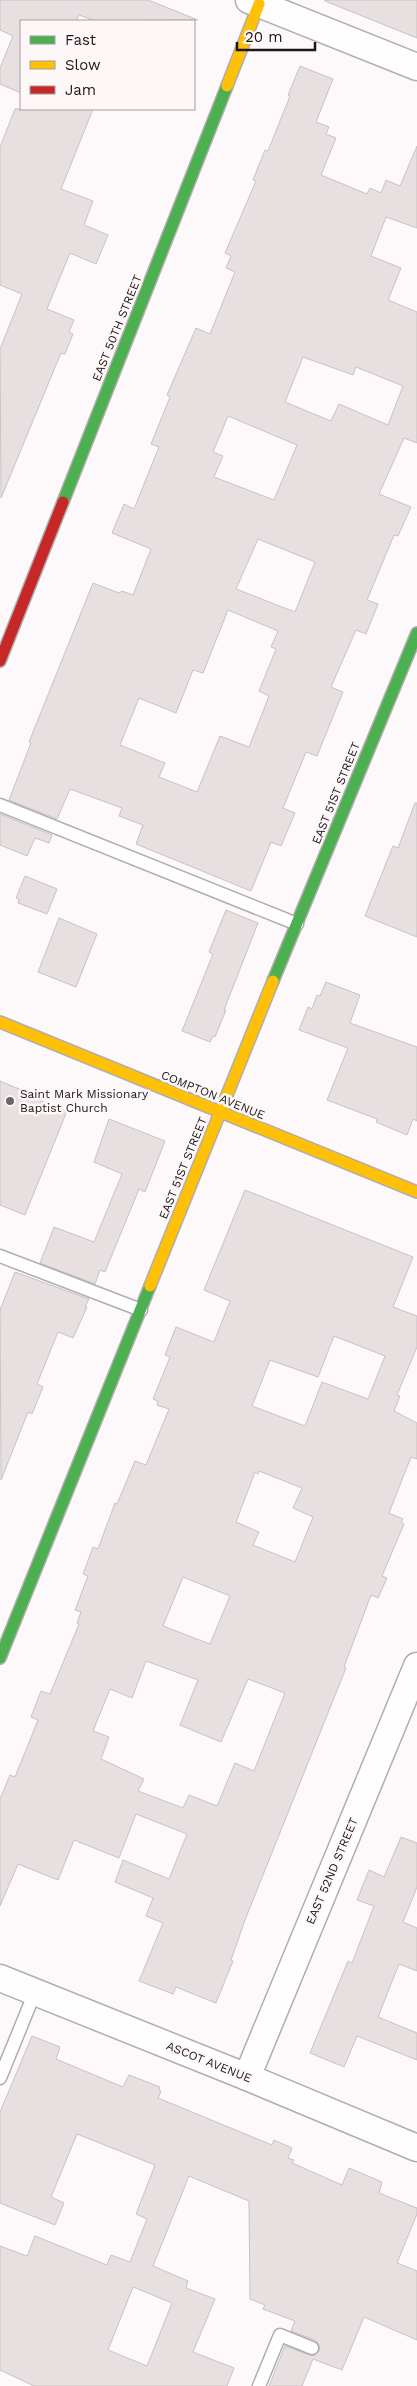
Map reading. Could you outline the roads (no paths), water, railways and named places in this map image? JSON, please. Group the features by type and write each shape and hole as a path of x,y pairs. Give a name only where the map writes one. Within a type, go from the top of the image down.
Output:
{"street":[{"path":"254,2 417,67"},
{"name":"EAST 50TH STREET","path":"0,661 254,2"},
{"name":"EAST 51ST STREET","path":"0,1658 219,1113 417,633"},
{"name":"COMPTON AVENUE","path":"0,1022 219,1113 417,1192"},
{"name":"EAST 52ND STREET","path":"247,2077 417,1666"},
{"name":"ASCOT AVENUE","path":"0,1978 247,2077 417,2148"}],"lane":[{"path":"0,805 297,924"},
{"path":"0,1256 140,1310"},
{"path":"0,2078 35,1992"},
{"path":"259,2386 280,2335 312,2348"}],"place":[{"name":"Saint Mark Missionary Baptist Church","path":"10,1101"}]}
